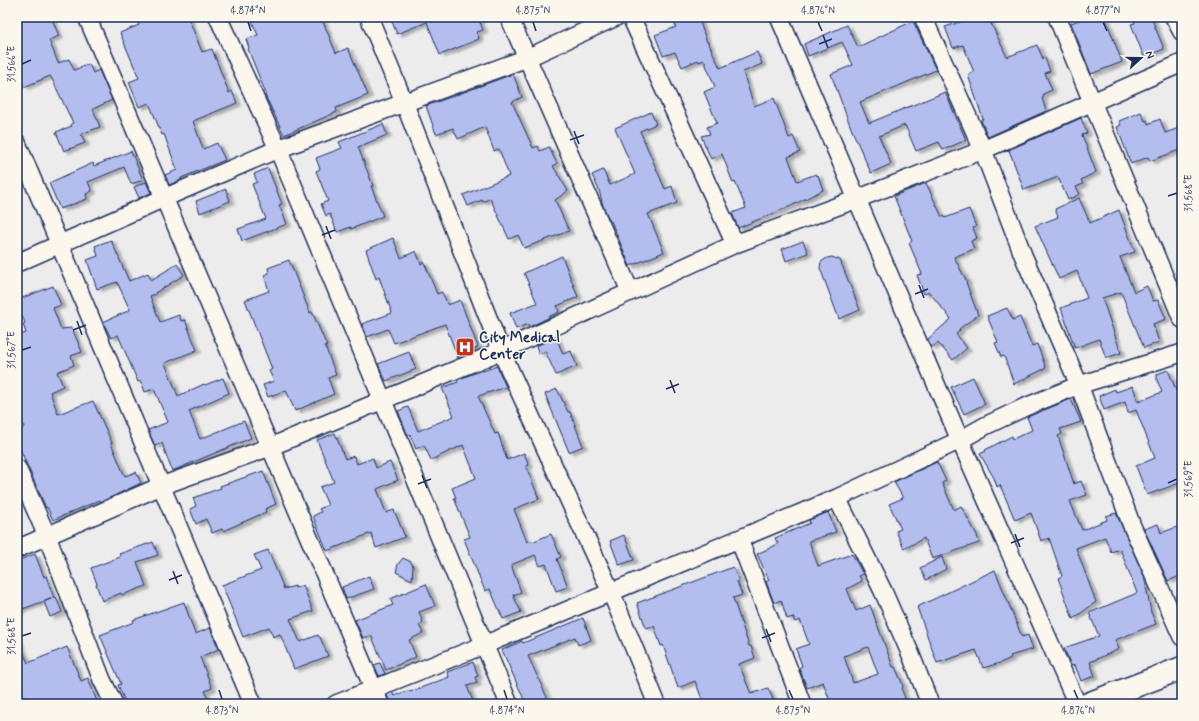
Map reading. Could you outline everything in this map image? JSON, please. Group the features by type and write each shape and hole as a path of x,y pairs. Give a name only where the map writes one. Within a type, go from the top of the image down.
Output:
{"street":[{"path":"87,17 380,704"},
{"path":"218,17 278,149 509,704"},
{"path":"369,17 502,351 611,592 656,704"},
{"path":"509,17 630,291"},
{"path":"17,263 278,149 527,58 616,17"},
{"path":"632,17 735,244"},
{"path":"779,17 960,440 1077,704"},
{"path":"923,17 983,150 1023,254 1079,385 1132,526 1182,637"},
{"path":"1057,17 1182,320"},
{"path":"1174,17 1182,32"},
{"path":"17,549 161,486 270,447 502,351 735,244 983,150 1182,63"},
{"path":"17,143 253,704"},
{"path":"336,704 484,645 837,498 960,440 984,426 1023,408 1079,385 1182,353"},
{"path":"17,468 47,536 102,680 114,704"},
{"path":"837,498 883,591 911,655 930,704"},
{"path":"739,539 802,704"},
{"path":"1088,704 1182,668"}],"building":[{"path":"17,17 51,17 59,36 49,40 58,63 69,59 74,70 89,64 93,73 99,70 112,100 93,109 100,127 81,134 85,143 64,151 56,132 72,126 71,124 73,123 50,76 24,87 17,70"},
{"path":"136,17 188,17 202,52 212,49 229,93 232,91 237,103 193,121 203,149 217,143 225,160 181,178 181,180 169,185 165,175 177,170 164,134 162,135 149,103 139,107 129,82 139,78 120,33 139,25"},
{"path":"250,17 321,17 336,53 348,48 368,95 336,108 337,112 284,135 265,95 266,94 248,49 246,39 258,35"},
{"path":"390,17 478,17 483,30 477,32 479,39 440,55 427,22 397,34"},
{"path":"671,17 698,17 707,42 720,68 757,52 762,64 743,72 754,106 774,98 789,138 793,136 800,152 788,157 797,181 816,174 817,176 818,175 823,190 791,206 738,228 732,213 746,208 735,182 733,183 722,154 711,159 701,136 710,134 707,127 717,123 704,92 715,87 704,60 699,62 698,60 682,67 675,52 663,56 655,35 676,27"},
{"path":"974,17 988,17 1007,57 1037,45 1043,59 1045,58 1050,71 1045,73 1052,90 1043,94 1044,97 1042,98 1046,111 988,137 981,120 983,119 968,75 974,72 963,45 953,48 945,27"},
{"path":"1087,17 1105,17 1122,62 1091,74 1071,23"},
{"path":"1133,17 1151,17 1164,49 1144,57 1131,24 1135,23"},
{"path":"913,21 936,70 860,102 869,123 945,92 966,140 943,150 939,142 916,151 905,125 879,136 891,164 871,173 851,128 831,74 853,65 842,42 808,56 804,44 847,25 858,47"},
{"path":"513,74 522,97 512,102 533,148 538,146 540,151 549,147 557,164 553,166 568,191 555,200 569,231 524,248 518,235 509,239 490,198 483,202 482,200 468,206 463,195 509,176 499,149 494,151 485,127 458,139 453,128 436,134 426,106"},
{"path":"651,112 656,124 640,131 665,189 672,186 677,203 648,214 664,252 630,266 603,206 599,190 592,175 603,170 610,185 635,174 615,128"},
{"path":"1141,112 1148,124 1160,119 1165,133 1182,127 1182,149 1150,161 1148,157 1131,164 1117,127 1121,125 1119,121"},
{"path":"1081,118 1087,133 1082,135 1096,172 1081,180 1083,184 1076,187 1080,194 1068,200 1058,177 1024,190 1009,150 1004,152"},
{"path":"383,124 387,135 358,147 383,216 351,229 351,227 337,232 330,214 326,216 321,204 328,201 316,171 320,169 316,158 342,148 339,142"},
{"path":"131,151 143,180 131,184 124,167 88,182 92,191 86,194 87,199 60,209 49,183 93,163 94,166"},
{"path":"268,168 282,204 279,205 287,224 242,241 238,229 266,219 252,184 257,182 254,174"},
{"path":"146,182 151,193 139,198 134,187"},
{"path":"926,183 942,217 944,216 945,218 969,209 976,227 973,228 977,238 971,241 974,249 954,257 967,282 978,315 959,329 960,330 956,334 967,348 953,360 938,343 931,348 928,339 951,319 929,292 924,294 917,275 922,274 909,243 912,241 894,196"},
{"path":"226,189 230,201 200,213 196,201"},
{"path":"1079,198 1090,223 1119,210 1135,252 1120,257 1134,292 1147,286 1153,301 1158,300 1166,319 1153,324 1159,342 1144,348 1121,292 1102,298 1121,353 1106,358 1099,339 1075,348 1061,308 1087,298 1077,271 1059,279 1035,226 1058,217 1055,209"},
{"path":"393,238 401,258 416,251 421,264 424,262 437,294 442,292 448,305 460,300 478,347 474,349 475,351 458,358 445,324 394,343 388,329 367,337 362,324 392,313 379,277 376,279 366,250"},
{"path":"111,240 129,281 148,273 151,280 177,264 184,275 155,293 156,294 150,296 160,322 179,315 181,321 185,320 197,350 165,363 178,396 204,384 205,385 223,378 229,393 189,411 200,439 244,421 251,438 172,471 162,443 155,446 148,430 168,422 154,389 145,392 141,381 138,382 118,335 111,338 103,322 130,310 117,282 97,289 87,260 98,256 95,246"},
{"path":"803,241 808,253 786,261 782,249"},
{"path":"562,256 578,297 557,306 559,312 548,318 529,327 528,324 516,329 510,313 537,303 524,273"},
{"path":"832,257 840,260 860,310 839,319 820,268 821,262"},
{"path":"289,260 310,313 312,312 327,346 325,346 336,375 328,378 334,394 295,411 286,390 268,397 263,385 274,381 269,371 272,369 245,300 269,291 264,275 269,273 268,268"},
{"path":"53,286 61,305 53,308 61,329 72,328 82,352 71,356 74,365 57,372 63,386 50,392 58,414 93,401 125,476 136,472 141,483 101,502 100,500 53,520 47,507 46,508 17,442 17,430 24,427 17,405 17,336 26,333 23,324 25,323 17,304 17,300"},
{"path":"1007,308 1013,320 1020,317 1032,346 1037,344 1046,368 1014,384 1004,356 1001,357 995,343 998,342 987,316"},
{"path":"556,337 563,354 571,351 577,366 556,375 545,351 539,354 536,346"},
{"path":"409,352 416,369 386,381 378,364"},
{"path":"497,366 506,387 478,396 495,434 498,433 507,460 524,453 529,465 526,466 539,499 514,509 527,542 531,540 532,542 551,534 561,557 557,559 568,587 556,591 546,564 540,566 535,555 511,565 521,592 513,595 521,612 503,619 490,589 485,591 464,539 470,537 454,498 456,498 452,488 476,478 463,445 431,460 424,445 416,449 410,435 408,436 398,411 408,407 418,431 454,416 442,388 482,370 483,371"},
{"path":"1168,370 1182,405 1182,482 1147,495 1136,466 1155,458 1136,410 1128,413 1125,402 1104,410 1099,396 1115,389 1116,392 1133,386 1138,402 1162,392 1157,380 1157,374"},
{"path":"973,377 985,404 964,414 951,387"},
{"path":"557,389 568,412 570,412 583,446 569,452 545,394"},
{"path":"1071,399 1081,422 1060,429 1062,434 1058,436 1074,484 1081,481 1087,495 1070,501 1082,530 1107,520 1106,516 1116,513 1144,576 1151,612 1156,624 1115,640 1119,649 1090,662 1095,676 1081,681 1075,665 1071,666 1064,648 1099,636 1089,613 1137,593 1120,549 1111,552 1105,537 1076,548 1096,602 1073,619 1058,578 1062,576 1049,538 1041,541 1031,513 1015,520 1000,485 997,487 994,478 980,454 1012,436 1013,439 1032,430 1027,417"},
{"path":"335,433 345,459 354,456 357,464 373,458 376,468 390,462 398,480 377,489 386,513 394,510 405,537 376,548 371,533 327,551 313,516 321,512 319,509 328,505 320,487 334,482 317,440"},
{"path":"937,462 946,481 942,483 954,510 961,506 977,535 979,543 932,559 924,538 904,549 896,531 901,529 889,504 903,498 894,482"},
{"path":"263,471 276,504 265,509 266,512 223,531 222,529 212,533 206,519 196,524 190,509 196,506 193,498 221,488 220,486"},
{"path":"828,512 836,532 809,541 818,566 852,554 863,574 859,576 862,581 847,589 856,611 870,605 893,667 895,667 903,685 902,690 907,704 831,704 823,682 807,688 799,668 802,666 796,649 809,644 800,620 795,622 793,617 787,619 781,600 774,603 766,582 769,580 757,554 778,544 775,538 810,523 809,520","holes":["868,647 878,674 853,683 844,656"]},
{"path":"1158,524 1161,533 1182,525 1182,575 1168,581 1144,529"},
{"path":"624,535 634,560 619,565 610,541"},
{"path":"153,542 158,555 137,562 146,586 122,595 121,593 102,601 91,568 120,557 119,554"},
{"path":"268,550 284,589 295,586 295,588 303,585 313,611 290,619 300,642 318,635 328,656 294,669 280,634 273,637 269,627 243,637 222,585 261,570 254,555"},
{"path":"35,554 44,577 46,576 54,598 56,597 62,612 50,617 44,602 53,598 17,611 17,561"},
{"path":"942,557 946,569 926,580 920,568"},
{"path":"403,558 411,562 413,566 412,580 396,572 398,564"},
{"path":"733,567 739,580 737,581 742,595 733,598 749,646 751,646 755,658 739,664 751,694 768,688 775,704 704,704 695,681 678,688 663,645 661,646 654,626 646,628 637,603"},
{"path":"995,570 1022,637 1028,635 1033,649 1010,656 1011,658 1000,663 983,668 976,650 937,663 917,607"},
{"path":"369,576 374,589 346,599 342,587"},
{"path":"426,584 435,606 419,612 423,623 419,625 423,633 409,640 416,657 386,670 372,637 370,636 363,638 355,620 393,605 390,599"},
{"path":"184,602 195,634 210,628 219,649 200,657 212,688 205,691 210,704 126,704 118,685 121,684 100,635 134,622 133,620"},
{"path":"583,618 591,640 578,645 575,637 528,656 550,704 526,704 502,650 522,641 523,643"},
{"path":"17,638 28,663 67,647 81,681 88,678 98,704 27,704 17,680"},
{"path":"473,662 478,676 475,677 477,683 467,686 474,704 390,704 387,695 392,692 394,696 410,690 410,692 449,677 447,672"},
{"path":"380,663 385,674 379,676 374,665"}],"place":[{"name":"City Medical Center","path":"465,347"}]}
